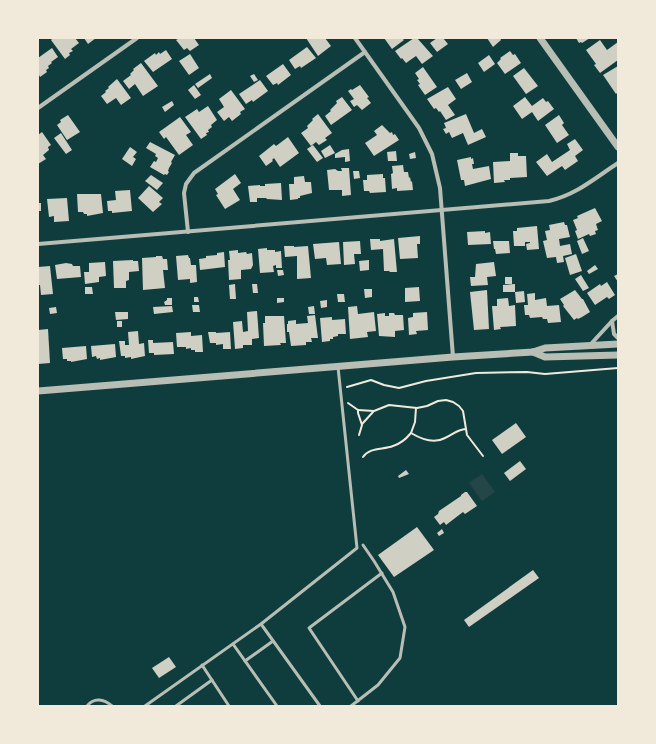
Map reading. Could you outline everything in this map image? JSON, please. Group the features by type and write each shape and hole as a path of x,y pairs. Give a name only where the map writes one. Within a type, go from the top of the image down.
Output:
{"street":[{"path":"38,108 136,38"},
{"path":"355,38 419,128 429,146 438,174 454,357"},
{"path":"540,38 618,147"},
{"path":"188,232 184,193 186,184 194,174 365,52"},
{"path":"38,244 558,199 582,188 618,163"},
{"path":"590,345 618,316"},
{"path":"612,321 614,334 618,338"},
{"path":"38,391 454,357 533,352 545,348 618,344"},
{"path":"533,352 545,357 618,356"}],"lane":[{"path":"145,706 261,624 357,548 338,367"},
{"path":"351,706 378,685 400,658 405,627 393,592 363,545"},
{"path":"358,701 309,628 382,573"},
{"path":"261,624 320,706"},
{"path":"245,661 273,641"},
{"path":"233,644 277,706"},
{"path":"202,665 229,706"},
{"path":"176,706 212,680"},
{"path":"87,706 94,700 101,700 112,706"}],"path":[{"path":"340,390 371,380 384,385 399,388 426,381 476,373 527,372 545,374 618,368"},
{"path":"341,400 349,403 358,410 374,411 389,406 416,408 427,406 438,401 446,400 453,402 464,411 466,429 469,438 483,456"},
{"path":"364,457 370,451 388,448 398,444 411,433 415,422 416,408"},
{"path":"358,410 362,425"},
{"path":"359,435 362,425 367,417 374,411"},
{"path":"411,433 426,440 435,441 445,439 456,431 466,429"}],"shaded area":[{"path":"482,474 495,492 482,501 469,483"}],"building":[{"path":"53,38 75,38 79,43 71,49 73,51 69,53 70,55 65,59 51,40"},
{"path":"84,38 96,38 88,44"},
{"path":"180,38 194,38 199,45 190,51 187,48 184,50 176,40"},
{"path":"306,38 325,38 331,46 318,56"},
{"path":"384,38 402,38 404,40 392,49"},
{"path":"414,38 417,38 433,56 422,64 416,56 406,63 395,51"},
{"path":"437,38 443,38 448,44 437,52 430,43"},
{"path":"487,38 500,38 501,40 493,47"},
{"path":"576,38 590,38 582,43 579,43"},
{"path":"600,40 607,50 618,42 618,60 600,73 594,65 596,64 586,50"},
{"path":"307,47 316,58 301,68 300,66 295,69 289,60"},
{"path":"52,48 58,57 48,66 49,68 46,70 47,72 40,77 38,73 38,58"},
{"path":"166,50 172,59 153,72 144,61 155,53 156,55 159,52 160,54"},
{"path":"510,51 513,55 515,54 521,63 505,74 497,63 501,59 500,58"},
{"path":"190,54 199,68 189,75 179,61"},
{"path":"489,55 495,64 484,72 478,63"},
{"path":"141,63 158,86 143,96 135,84 129,89 123,81 131,75 130,74 134,70 133,69"},
{"path":"283,64 291,75 278,85 277,83 273,85 266,76"},
{"path":"618,66 618,92 616,94 603,75"},
{"path":"423,67 437,87 425,95 418,85 420,84 417,80 419,79 415,73"},
{"path":"524,68 538,86 526,94 513,76"},
{"path":"467,73 472,82 461,89 455,80"},
{"path":"210,74 212,78 198,88 195,84"},
{"path":"254,74 258,80 254,82 250,76"},
{"path":"117,79 131,98 121,105 116,98 107,104 101,96"},
{"path":"260,80 268,91 253,102 252,100 246,104 239,94"},
{"path":"194,85 201,95 195,99 188,90"},
{"path":"360,85 369,97 367,98 371,103 362,110 357,105 354,107 350,101 354,99 348,91"},
{"path":"448,87 456,99 448,105 455,115 446,120 440,111 439,112 436,108 434,109 427,99"},
{"path":"231,90 245,109 232,121 229,117 224,121 217,112 224,107 219,99"},
{"path":"342,97 352,110 331,125 325,116 337,103 336,101"},
{"path":"525,97 532,106 543,98 546,102 548,101 554,109 538,121 532,112 522,119 513,106"},
{"path":"172,101 174,105 165,112 162,107"},
{"path":"208,106 217,120 211,125 212,127 208,130 209,132 206,133 207,135 201,139 185,117 197,109 199,112"},
{"path":"318,114 332,133 325,138 327,140 319,145 316,142 311,146 301,133 308,128 307,126 313,120 312,119"},
{"path":"466,114 474,133 482,129 486,137 468,145 463,133 452,138 449,132 446,134 443,129 446,128 444,123"},
{"path":"68,115 80,132 67,140 57,125 61,122 60,120"},
{"path":"559,115 564,123 562,125 569,135 557,143 545,125"},
{"path":"180,117 191,132 186,135 193,145 179,155 166,137 164,139 159,132"},
{"path":"382,125 390,133 392,132 393,135 395,134 399,140 374,156 365,143 377,135 374,131"},
{"path":"42,132 51,145 48,147 49,150 43,155 46,159 38,164 38,135"},
{"path":"61,133 72,150 66,154 54,138"},
{"path":"288,137 299,153 280,167 274,158 272,160 273,161 266,166 259,156 274,144 276,146"},
{"path":"575,139 583,150 575,156 578,161 565,170 562,166 547,176 536,162 547,154 552,162 570,150 567,144"},
{"path":"150,142 175,155 167,175 164,175 150,167 158,158 155,156 156,154 146,148"},
{"path":"313,145 323,158 317,162 307,149"},
{"path":"330,145 335,153 325,158 321,151"},
{"path":"130,147 137,152 133,157 136,159 132,166 122,159"},
{"path":"349,149 350,161 345,162 345,157 335,158 335,154 342,150"},
{"path":"396,151 397,161 388,161 387,152"},
{"path":"415,152 416,158 410,159 409,154"},
{"path":"510,153 518,153 518,156 526,156 527,177 510,178 510,180 504,180 505,182 494,183 493,162 510,161"},
{"path":"471,157 471,159 473,158 474,164 472,164 473,169 489,166 491,179 465,186 464,180 461,180 457,160"},
{"path":"403,165 404,172 408,172 409,178 410,177 411,182 412,181 413,190 397,191 397,188 392,189 392,166"},
{"path":"341,168 349,168 351,195 342,196 342,190 329,190 327,170 335,169 342,171"},
{"path":"353,171 359,171 360,178 354,179"},
{"path":"235,174 241,183 233,189 240,200 225,209 216,195 218,194 215,189"},
{"path":"383,174 383,178 385,178 386,192 370,193 369,191 364,191 363,180 367,180 367,175"},
{"path":"151,175 163,183 157,190 145,181"},
{"path":"304,176 305,182 311,182 312,193 300,196 298,199 290,200 289,184 294,184 294,177"},
{"path":"281,183 282,200 257,198 257,202 250,202 248,186 265,186 265,184"},
{"path":"149,186 163,198 159,202 162,204 153,212 138,198"},
{"path":"130,190 132,211 112,213 112,211 108,211 107,201 116,200 115,191"},
{"path":"77,194 101,194 103,213 87,216 87,214 84,214 83,212 78,212"},
{"path":"67,198 69,221 54,222 54,216 49,217 47,199"},
{"path":"38,203 41,203 41,211 38,211"},
{"path":"595,208 602,221 596,224 598,230 595,231 596,234 590,236 589,234 578,239 575,231 577,230 573,220 578,218 577,216"},
{"path":"564,222 565,225 567,225 570,237 559,239 560,246 570,244 572,254 563,256 564,262 557,263 556,257 547,258 543,241 547,240 545,231 550,230 549,225"},
{"path":"537,226 539,249 527,250 526,244 530,242 525,242 525,246 514,246 513,231 517,231 517,228"},
{"path":"485,231 485,233 490,232 491,244 468,245 467,232"},
{"path":"420,236 420,244 417,244 418,258 400,259 398,238"},
{"path":"583,238 589,251 582,254 577,241"},
{"path":"370,239 380,239 380,241 394,239 397,272 384,271 383,249 371,250"},
{"path":"360,241 361,254 354,254 355,264 344,265 343,242"},
{"path":"493,241 509,241 510,253 496,254"},
{"path":"339,242 341,264 327,265 326,258 315,259 313,244"},
{"path":"284,246 308,246 311,278 297,279 297,256 285,257"},
{"path":"267,248 267,250 275,250 275,252 281,251 282,268 276,268 276,265 273,266 274,272 260,273 258,249"},
{"path":"238,250 238,253 252,253 253,265 251,269 241,270 241,279 229,280 229,251"},
{"path":"224,252 225,267 200,270 199,259"},
{"path":"576,254 582,271 570,275 565,258"},
{"path":"188,255 191,265 196,265 197,282 190,283 190,279 178,280 176,256"},
{"path":"162,256 163,259 167,259 168,270 163,270 165,288 143,290 142,258"},
{"path":"369,260 369,270 360,271 359,261"},
{"path":"113,261 138,261 139,271 129,272 129,280 126,281 126,288 114,288"},
{"path":"105,262 106,276 99,277 99,282 85,284 84,272 89,272 89,263"},
{"path":"494,262 496,276 487,277 488,285 471,286 470,277 475,277 476,264"},
{"path":"66,263 72,264 73,266 80,266 81,277 57,279 55,265"},
{"path":"595,265 598,269 589,274 587,271"},
{"path":"50,266 53,294 41,295 40,285 38,285 38,267"},
{"path":"277,270 283,270 284,275 278,276"},
{"path":"618,274 618,282 614,276"},
{"path":"581,275 589,288 583,291 575,279"},
{"path":"505,277 512,277 512,284 505,284"},
{"path":"607,282 615,295 609,299 607,297 595,305 587,293 600,284 601,286"},
{"path":"235,284 236,299 230,299 229,285"},
{"path":"252,284 257,284 258,293 253,293"},
{"path":"515,284 515,292 503,292 503,285"},
{"path":"85,287 92,287 93,294 85,294"},
{"path":"419,287 420,301 405,302 405,288"},
{"path":"364,289 372,289 372,297 365,298"},
{"path":"487,290 489,329 474,330 470,292"},
{"path":"575,290 583,299 590,312 574,320 563,306 564,305 560,299"},
{"path":"524,291 525,302 516,303 515,292"},
{"path":"535,293 535,300 546,298 547,306 559,305 561,322 548,323 547,319 543,319 542,317 530,318 529,315 525,315 524,305 528,305 527,294"},
{"path":"337,294 344,294 345,302 338,302"},
{"path":"194,297 198,297 199,302 194,302"},
{"path":"167,298 172,298 172,305 165,305 164,302"},
{"path":"277,298 284,298 284,302 277,303"},
{"path":"508,298 509,306 515,305 516,326 500,327 501,329 494,330 492,306 497,306 497,299"},
{"path":"327,300 327,307 321,308 320,301"},
{"path":"192,305 199,305 200,312 193,312"},
{"path":"172,306 173,312 154,314 153,307"},
{"path":"314,306 315,314 309,314 308,307"},
{"path":"357,306 358,314 374,312 376,331 367,332 368,337 350,339 348,307"},
{"path":"56,307 57,313 50,314 49,308"},
{"path":"257,311 259,338 252,339 252,345 243,345 243,348 235,349 233,322 242,321 243,332 248,331 247,312"},
{"path":"115,312 128,312 128,319 116,320"},
{"path":"427,312 428,330 416,331 417,334 409,335 408,318 413,317 413,313"},
{"path":"385,313 385,316 389,316 389,313 403,315 404,330 395,331 395,337 379,336 377,314"},
{"path":"315,315 318,338 311,338 312,342 306,342 306,345 291,346 289,332 287,332 288,321 296,320 296,324 308,323 307,316"},
{"path":"265,316 284,316 286,343 280,343 281,345 264,346 263,323 265,323"},
{"path":"332,317 332,320 345,319 346,334 338,334 338,336 330,339 330,341 322,342 320,318"},
{"path":"117,321 122,321 122,327 117,327"},
{"path":"48,329 50,363 38,364 38,330"},
{"path":"138,331 139,344 144,343 145,356 131,359 131,357 125,358 125,356 121,356 119,341 125,341 125,345 129,345 128,332"},
{"path":"191,332 191,336 202,335 203,352 195,352 195,350 191,350 191,348 186,349 186,347 177,347 176,333"},
{"path":"208,332 230,332 231,349 223,349 223,344 216,345 216,343 210,343"},
{"path":"148,340 153,340 153,343 173,342 174,354 154,355 154,353 149,353"},
{"path":"115,344 116,357 100,360 100,358 97,359 96,356 92,357 91,346"},
{"path":"86,346 87,359 71,362 67,361 67,359 63,359 62,348"},
{"path":"516,423 526,437 502,454 492,440"},
{"path":"520,461 526,469 510,481 504,473"},
{"path":"406,470 409,474 399,478 398,476"},
{"path":"467,492 477,506 465,514 463,512 446,525 444,522 440,525 434,517 439,511"},
{"path":"417,527 434,550 394,577 378,555"},
{"path":"442,529 444,533 439,536 437,533"},
{"path":"533,570 539,578 469,627 464,620"},
{"path":"169,657 176,667 159,678 152,668"}]}
